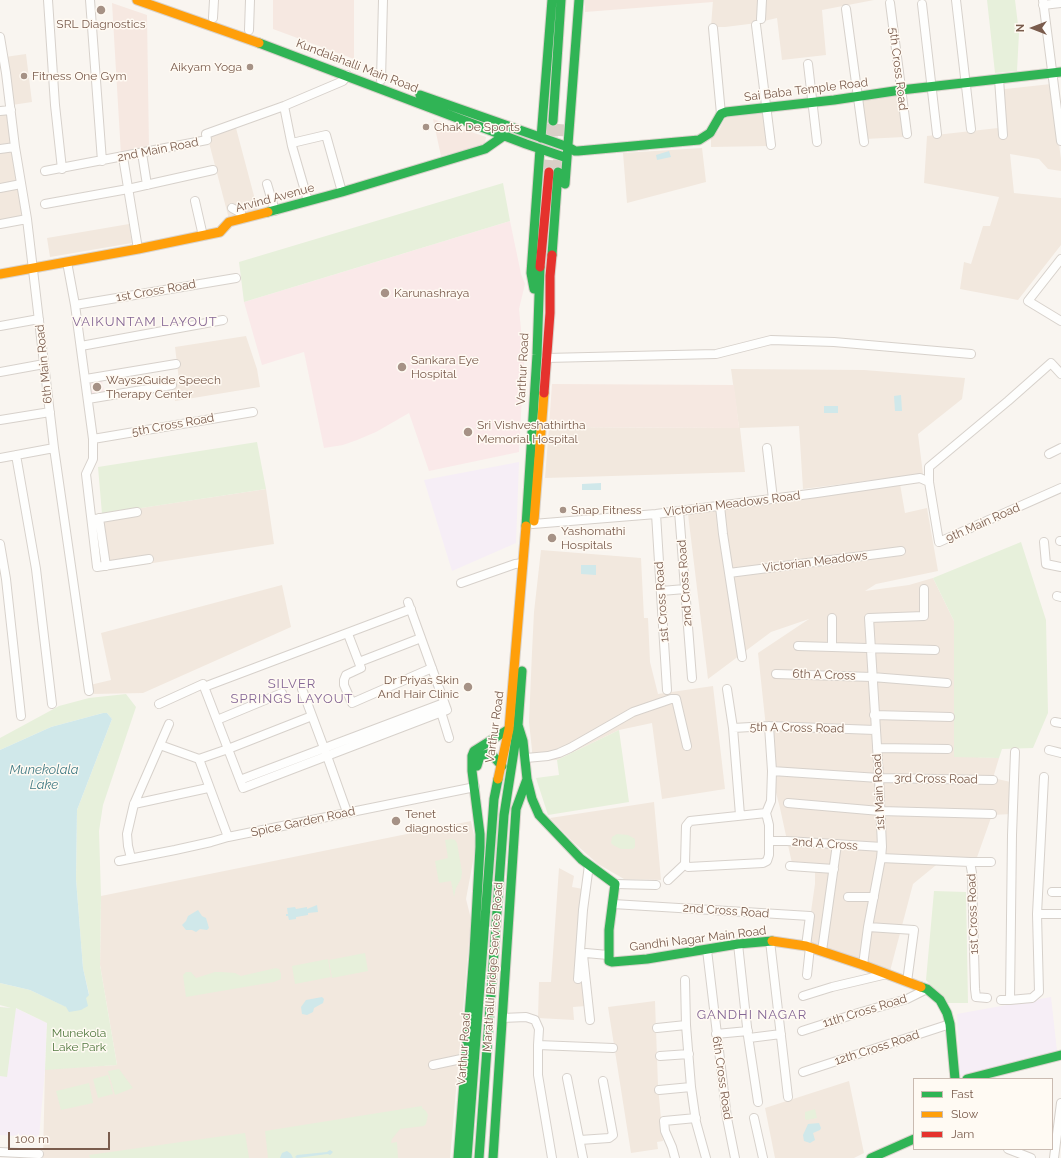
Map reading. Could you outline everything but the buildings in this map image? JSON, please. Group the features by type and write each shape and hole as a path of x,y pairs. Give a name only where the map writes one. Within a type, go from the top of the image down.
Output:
{"main road":[{"name":"Kundalahalli Main Road","path":"137,0 236,34 347,75 505,135 540,153 567,160"},
{"name":"Kundalahalli Main Road","path":"162,0 249,30 571,149"},
{"path":"541,138 552,0"},
{"path":"561,0 558,121 570,0"},
{"path":"550,302 557,280 567,160 571,149 579,0"},
{"name":"Sai Baba Temple Road","path":"721,114 726,112 812,103 932,86 1056,72"},
{"path":"571,149 699,140 710,133 721,114"},
{"name":"Arvind Avenue","path":"0,274 138,249 220,232 229,222 342,192 485,149 505,135"},
{"path":"538,298 533,287 531,273 540,153"},
{"name":"Varthur Road","path":"467,1158 494,799 509,729 523,563 537,355 539,275 554,172 550,302 538,482 533,524 518,725 510,765 504,815 479,1158"},
{"name":"Marathalli Bridge Service Road","path":"493,1158 516,809 527,779 526,758 518,725"},
{"name":"Marathalli Bridge Service Road","path":"458,1158 474,953 480,847 480,834 472,771 473,753 509,729"},
{"name":"Marathalli Bridge Service Road","path":"475,787 477,763 480,756 487,754 490,755 502,766"},
{"path":"508,789 513,778 517,774 522,775 527,779 532,799 539,814 581,859 615,884 609,930 608,955"},
{"name":"Gandhi Nagar Main Road","path":"608,955 609,961 612,962 647,959 738,944 770,941 808,946 864,965 927,989 940,1000 947,1013 950,1024 955,1078"},
{"path":"971,1078 1061,1055"},
{"path":"871,1158 913,1139"}],"street":[{"path":"48,0 55,105 62,169"},
{"path":"90,0 102,161"},
{"path":"213,18 214,0"},
{"path":"249,30 250,0"},
{"path":"381,80 383,0"},
{"path":"762,0 759,22 771,145"},
{"path":"956,0 971,129"},
{"name":"5th Cross Road","path":"890,3 907,134"},
{"path":"1061,4 1043,3 1056,72 1061,141"},
{"path":"922,4 937,134"},
{"path":"846,9 864,142"},
{"path":"713,28 721,114"},
{"name":"6th Main Road","path":"0,37 3,73 27,219 54,448 89,691"},
{"path":"808,64 817,142"},
{"name":"2nd Main Road","path":"45,171 62,169 207,140 206,134 284,106 344,81 347,75"},
{"path":"999,79 1003,135"},
{"path":"284,106 292,143 308,201"},
{"path":"0,112 10,110"},
{"path":"292,143 326,136 342,192"},
{"path":"0,149 15,147"},
{"path":"142,153 147,185"},
{"path":"123,157 138,249"},
{"path":"45,204 128,189 213,170"},
{"path":"0,188 21,184"},
{"path":"267,184 275,211"},
{"path":"195,201 203,236"},
{"path":"232,208 242,213 242,219"},
{"path":"0,224 27,219"},
{"path":"67,262 86,379 93,439 93,459 86,474 90,520 97,567 149,559"},
{"path":"1059,264 1028,301 1061,321"},
{"name":"1st Cross Road","path":"75,305 236,278"},
{"path":"0,326 39,319"},
{"path":"81,346 223,320"},
{"path":"546,358 716,354 771,340 822,341 971,354"},
{"path":"929,482 929,467 1008,402 1051,363 1061,374"},
{"path":"0,372 44,364"},
{"path":"86,379 176,364"},
{"path":"88,399 172,385"},
{"path":"0,420 50,412"},
{"name":"5th Cross Road","path":"93,439 253,412"},
{"path":"0,458 54,448"},
{"path":"767,448 773,499"},
{"path":"1049,454 1061,448"},
{"path":"16,455 36,569 52,704"},
{"name":"Victorian Meadows Road","path":"533,524 656,514 920,478 929,482"},
{"name":"9th Main Road","path":"929,482 939,542 1061,488"},
{"path":"720,506 728,573 742,657"},
{"name":"2nd Cross Road","path":"679,511 692,678"},
{"path":"90,520 137,512"},
{"name":"1st Cross Road","path":"656,514 667,690"},
{"path":"99,518 106,566"},
{"path":"1044,542 1046,564 1061,567"},
{"path":"0,544 6,579 21,716"},
{"name":"Victorian Meadows","path":"728,573 901,551"},
{"path":"461,583 515,564 523,563"},
{"path":"661,591 685,589"},
{"name":"1st Main Road","path":"864,965 868,926 882,847 869,618 924,616 924,589"},
{"path":"204,688 348,634 410,606 432,668 444,708 449,738"},
{"path":"832,618 832,647"},
{"path":"348,634 361,668 346,675 344,680 344,685 352,703 432,668"},
{"path":"359,662 421,638"},
{"path":"798,646 936,650"},
{"name":"6th A Cross","path":"776,674 872,677"},
{"path":"872,677 947,683"},
{"path":"159,704 203,684 241,784 444,708"},
{"path":"302,689 347,812"},
{"path":"726,689 734,728"},
{"path":"217,720 282,693"},
{"path":"526,758 548,756 559,753 633,712 671,699 676,699 687,746"},
{"path":"874,715 950,717"},
{"path":"160,745 198,759 228,749 312,716"},
{"path":"131,858 127,834 134,804 169,724"},
{"path":"685,864 688,867 767,861 769,855 769,825 766,813 771,801 772,771 769,726"},
{"name":"5th A Cross Road","path":"740,815 734,728 769,726 875,730"},
{"path":"877,748 948,749"},
{"path":"1049,750 1061,753"},
{"path":"1010,1000 1012,835 1015,752"},
{"path":"198,759 228,837"},
{"name":"3rd Cross Road","path":"772,771 879,778 993,780"},
{"path":"1001,1000 1032,998 1038,992 1037,914 1044,777"},
{"name":"Spice Garden Road","path":"119,860 197,846 228,837 475,787"},
{"path":"134,804 208,788"},
{"path":"788,803 880,811 992,814"},
{"path":"668,880 685,864 686,826 690,821 766,813"},
{"name":"2nd A Cross","path":"769,841 882,847"},
{"path":"822,951 837,844"},
{"name":"1st Cross Road","path":"881,858 970,862 972,873 975,989 976,997 987,998"},
{"path":"970,862 991,862"},
{"path":"578,979 583,910 589,865"},
{"path":"790,866 834,869"},
{"path":"615,884 656,885"},
{"path":"848,897 874,897"},
{"name":"2nd Cross Road","path":"613,904 810,916 808,946"},
{"path":"1037,914 1061,914"},
{"path":"868,926 914,930 907,982"},
{"path":"770,941 788,1097"},
{"path":"738,944 748,1035 758,1102"},
{"path":"807,975 808,946"},
{"name":"6th Cross Road","path":"707,950 726,1118 735,1158"},
{"path":"590,1020 583,955 608,955"},
{"path":"804,996 832,987 887,974"},
{"path":"685,980 686,1026 691,1087 696,1118 706,1158"},
{"name":"11th Cross Road","path":"802,1031 858,1012 907,999 927,989"},
{"path":"502,1018 526,1017 535,1020 539,1029 538,1075 552,1158"},
{"name":"12th Cross Road","path":"803,1072 950,1024"},
{"path":"657,1028 686,1026"},
{"path":"716,1034 781,1034"},
{"path":"538,1045 613,1048"},
{"path":"660,1056 688,1054"},
{"path":"433,1065 466,1058"},
{"path":"567,1078 583,1158"},
{"path":"580,1140 609,1138 613,1135 603,1081"},
{"path":"659,1090 691,1087"},
{"path":"1054,1158 1061,1103"},
{"path":"674,1158 672,1147 665,1131 664,1121 696,1118"},
{"path":"754,1118 763,1158"},
{"path":"1011,1150 1031,1158"},
{"path":"0,1152 39,1153"}],"shaded area":[{"path":"273,0 354,0 354,59 273,29"},
{"path":"585,0 713,0 713,2 585,12"},
{"path":"713,0 758,0 757,23 725,27 711,27"},
{"path":"765,0 874,0 822,10 826,55 782,60 777,18 764,21"},
{"path":"112,3 147,15 149,149 121,155"},
{"path":"26,54 32,102 12,105 5,57"},
{"path":"1051,84 1061,159 1061,171 1048,169 1039,159 1010,154 1014,193 1061,198 1061,245 1018,300 960,289 964,262 971,264 983,226 990,226 999,197 924,183 927,136 998,128 1000,136 996,90"},
{"path":"899,95 904,137 865,139 861,99"},
{"path":"764,111 768,146 711,147 711,138 719,130 726,116"},
{"path":"7,112 12,145 0,147 0,114"},
{"path":"433,119 486,137 485,143 477,147 441,156"},
{"path":"236,128 258,211 229,219 207,135"},
{"path":"702,148 706,182 627,203 623,153"},
{"path":"13,150 18,182 0,185 0,152"},
{"path":"18,187 24,218 0,223 0,191"},
{"path":"510,221 521,274 525,284 519,309 524,359 519,452 429,471 409,413 376,432 357,440 343,445 324,448 304,352 262,365 244,302"},
{"path":"129,224 132,243 50,257 47,238"},
{"path":"246,336 257,369 260,387 175,401 173,381 179,380 175,347"},
{"path":"731,369 864,370 965,378 962,399 918,434 923,474 803,489 799,426 740,428 745,472 545,478 549,427 739,428"},
{"name":"Ways2Guide Speech Therapy Center","path":"102,381 104,392 92,394 90,382"},
{"path":"552,384 734,385 739,428 549,427"},
{"path":"519,462 516,543 452,571 424,480"},
{"path":"900,484 905,513 927,508 938,571 876,584 865,591 909,585 933,578 954,621 954,756 999,758 993,778 1015,783 1012,814 992,815 975,863 941,861 913,884 889,975 806,946 815,884 815,869 793,868 771,774 758,653 809,619 771,632 708,679 688,514"},
{"path":"266,489 274,544 102,571 94,515"},
{"path":"541,550 641,558 644,618 648,618 650,662 658,694 713,686 725,789 662,799 652,723 619,730 557,760 532,761 529,722 534,612"},
{"path":"282,585 291,627 143,693 92,694 90,685 111,680 101,633"},
{"path":"654,802 661,880 624,879 598,864 572,841 550,818"},
{"path":"471,821 476,845 466,899 471,919 450,1158 43,1158 45,1069 117,1065 100,965 101,896"},
{"path":"559,868 574,876 572,887 583,889 580,964 586,1006 573,1007 574,1020 538,1018 539,982 551,982"},
{"path":"1051,997 1057,1051 960,1077 957,1014"},
{"path":"655,1001 658,1086 663,1141 657,1142 658,1149 631,1153 608,1007"},
{"path":"0,1007 16,1008 47,1023 45,1070 39,1137 0,1135"},
{"path":"849,1081 864,1153 854,1158 775,1158 765,1108"}],"green space":[{"path":"987,0 1015,0 1019,33 1017,71 995,73"},
{"path":"503,183 510,221 244,302 239,262"},
{"path":"257,442 266,489 102,514 98,467"},
{"path":"1021,542 1046,620 1048,713 1033,748 1002,749 999,758 954,757 954,621 933,578"},
{"name":"Munekola Lake Park","path":"126,694 136,707 103,805 99,831 101,896 100,965 117,1065 45,1070 47,1023 16,1008 7,1077 0,1076 0,1007 11,1008 0,1005 0,983 30,990 67,1007 89,994 83,968 76,879 77,810 112,719 107,713 103,713 51,727 0,750 0,738 59,706 89,698"},
{"path":"619,730 629,802 548,815 536,778 559,775 557,760"},
{"path":"617,834 628,835 635,839 635,847 633,849 621,849 613,845 611,843 612,837"},
{"path":"452,839 457,843 462,872 454,897 451,881 439,883 435,861 448,858 445,840"},
{"path":"934,891 966,892 968,1003 947,1003 926,980"},
{"path":"365,953 368,971 332,978 329,960"},
{"path":"328,959 331,977 295,984 292,966"},
{"path":"276,968 279,969 281,979 274,982 186,997 183,975 186,972 191,972 196,978 215,972 235,973 241,976"},
{"path":"119,1069 133,1088 115,1095 108,1071"},
{"path":"108,1075 113,1094 98,1098 93,1079"},
{"path":"89,1083 93,1103 61,1110 56,1091"},
{"path":"422,1106 428,1115 426,1124 424,1126 400,1129 392,1139 391,1143 397,1142 398,1158 268,1158 265,1131"},
{"path":"815,1109 817,1118 805,1119 805,1112"},
{"path":"245,1133 249,1158 90,1158 89,1155"}],"water":[{"path":"669,151 671,157 657,160 656,155"},
{"path":"901,395 902,411 895,411 894,396"},
{"path":"824,406 838,406 838,413 824,413"},
{"path":"601,483 601,490 582,490 582,484"},
{"path":"581,565 596,565 596,575 581,574"},
{"name":"Munekolala Lake","path":"107,713 112,719 77,810 76,879 83,968 89,995 86,998 88,1006 81,1010 69,1012 66,1007 30,990 0,983 0,750 51,727"},
{"path":"317,905 318,912 308,913 308,915 289,920 288,916 286,916 286,914 288,914 287,908 295,907 296,909 307,907 307,909"},
{"path":"198,910 202,916 206,918 209,928 207,930 200,929 196,932 186,930 182,925 188,916"},
{"path":"322,997 324,999 323,1003 314,1008 313,1012 307,1015 302,1014 301,1007 306,1000"},
{"path":"819,1123 821,1128 820,1130 813,1133 815,1140 810,1143 804,1141 803,1135 808,1124"},
{"path":"330,1150 333,1152 330,1155 295,1157 297,1155 327,1152"},
{"path":"287,1151 293,1158 280,1158 282,1153"}],"tunnel":[{"path":"549,172 553,121"},
{"path":"558,172 562,122"}],"traffic: fast":[{"path":"541,138 552,0"},
{"path":"553,121 561,0"},
{"path":"565,184 579,0"},
{"path":"259,43 526,144 567,158"},
{"path":"568,147 578,151 699,140 710,133 721,114 726,112 1061,72"},
{"path":"420,95 568,147"},
{"path":"268,212 342,192 485,149 505,135"},
{"path":"534,289 531,273 540,149"},
{"path":"552,255 558,172"},
{"path":"526,526 537,355 540,267"},
{"path":"479,1158 504,815 518,725 522,671"},
{"path":"493,1158 516,809 527,779 523,741 518,725"},
{"path":"458,1158 474,953 480,847 480,834 472,771 472,756 474,751 509,729"},
{"path":"477,766 480,756 487,754 493,756 502,766"},
{"path":"467,1158 494,799 498,779"},
{"path":"527,779 532,799 539,815 581,859 615,884 609,930 609,961 647,959 738,944 772,941"},
{"path":"921,987 927,989 940,1000 947,1013 950,1024 955,1078"},
{"path":"971,1078 1061,1055"},
{"path":"871,1158 913,1139"}],"traffic: slow":[{"path":"137,0 259,43"},
{"path":"0,274 138,249 220,232 229,222 268,212"},
{"path":"534,521 544,393"},
{"path":"498,779 509,729 526,526"},
{"path":"772,941 806,946 863,965 921,987"}],"traffic: jam":[{"path":"540,267 549,172"},
{"path":"544,393 550,313 550,276 552,255"}],"place":[{"name":"SRL Diagnostics","path":"101,10"},
{"name":"Aikyam Yoga","path":"250,67"},
{"name":"Fitness One Gym","path":"24,76"},
{"name":"Chak De Sports","path":"426,127"},
{"name":"Karunashraya","path":"385,293"},
{"name":"Sankara Eye Hospital","path":"402,367"},
{"name":"Ways2Guide Speech Therapy Center","path":"97,387"},
{"name":"Sri Vishveshathirtha Memorial Hospital","path":"468,432"},
{"name":"Snap Fitness","path":"563,510"},
{"name":"Yashomathi Hospitals","path":"552,538"},
{"name":"Dr Priyas Skin And Hair Clinic","path":"468,687"},
{"name":"Tenet diagnostics","path":"396,821"}],"district":[{"name":"VAIKUNTAM LAYOUT","path":"145,322"},
{"name":"SILVER SPRINGS LAYOUT","path":"292,692"},
{"name":"GANDHI NAGAR","path":"752,1015"}]}
